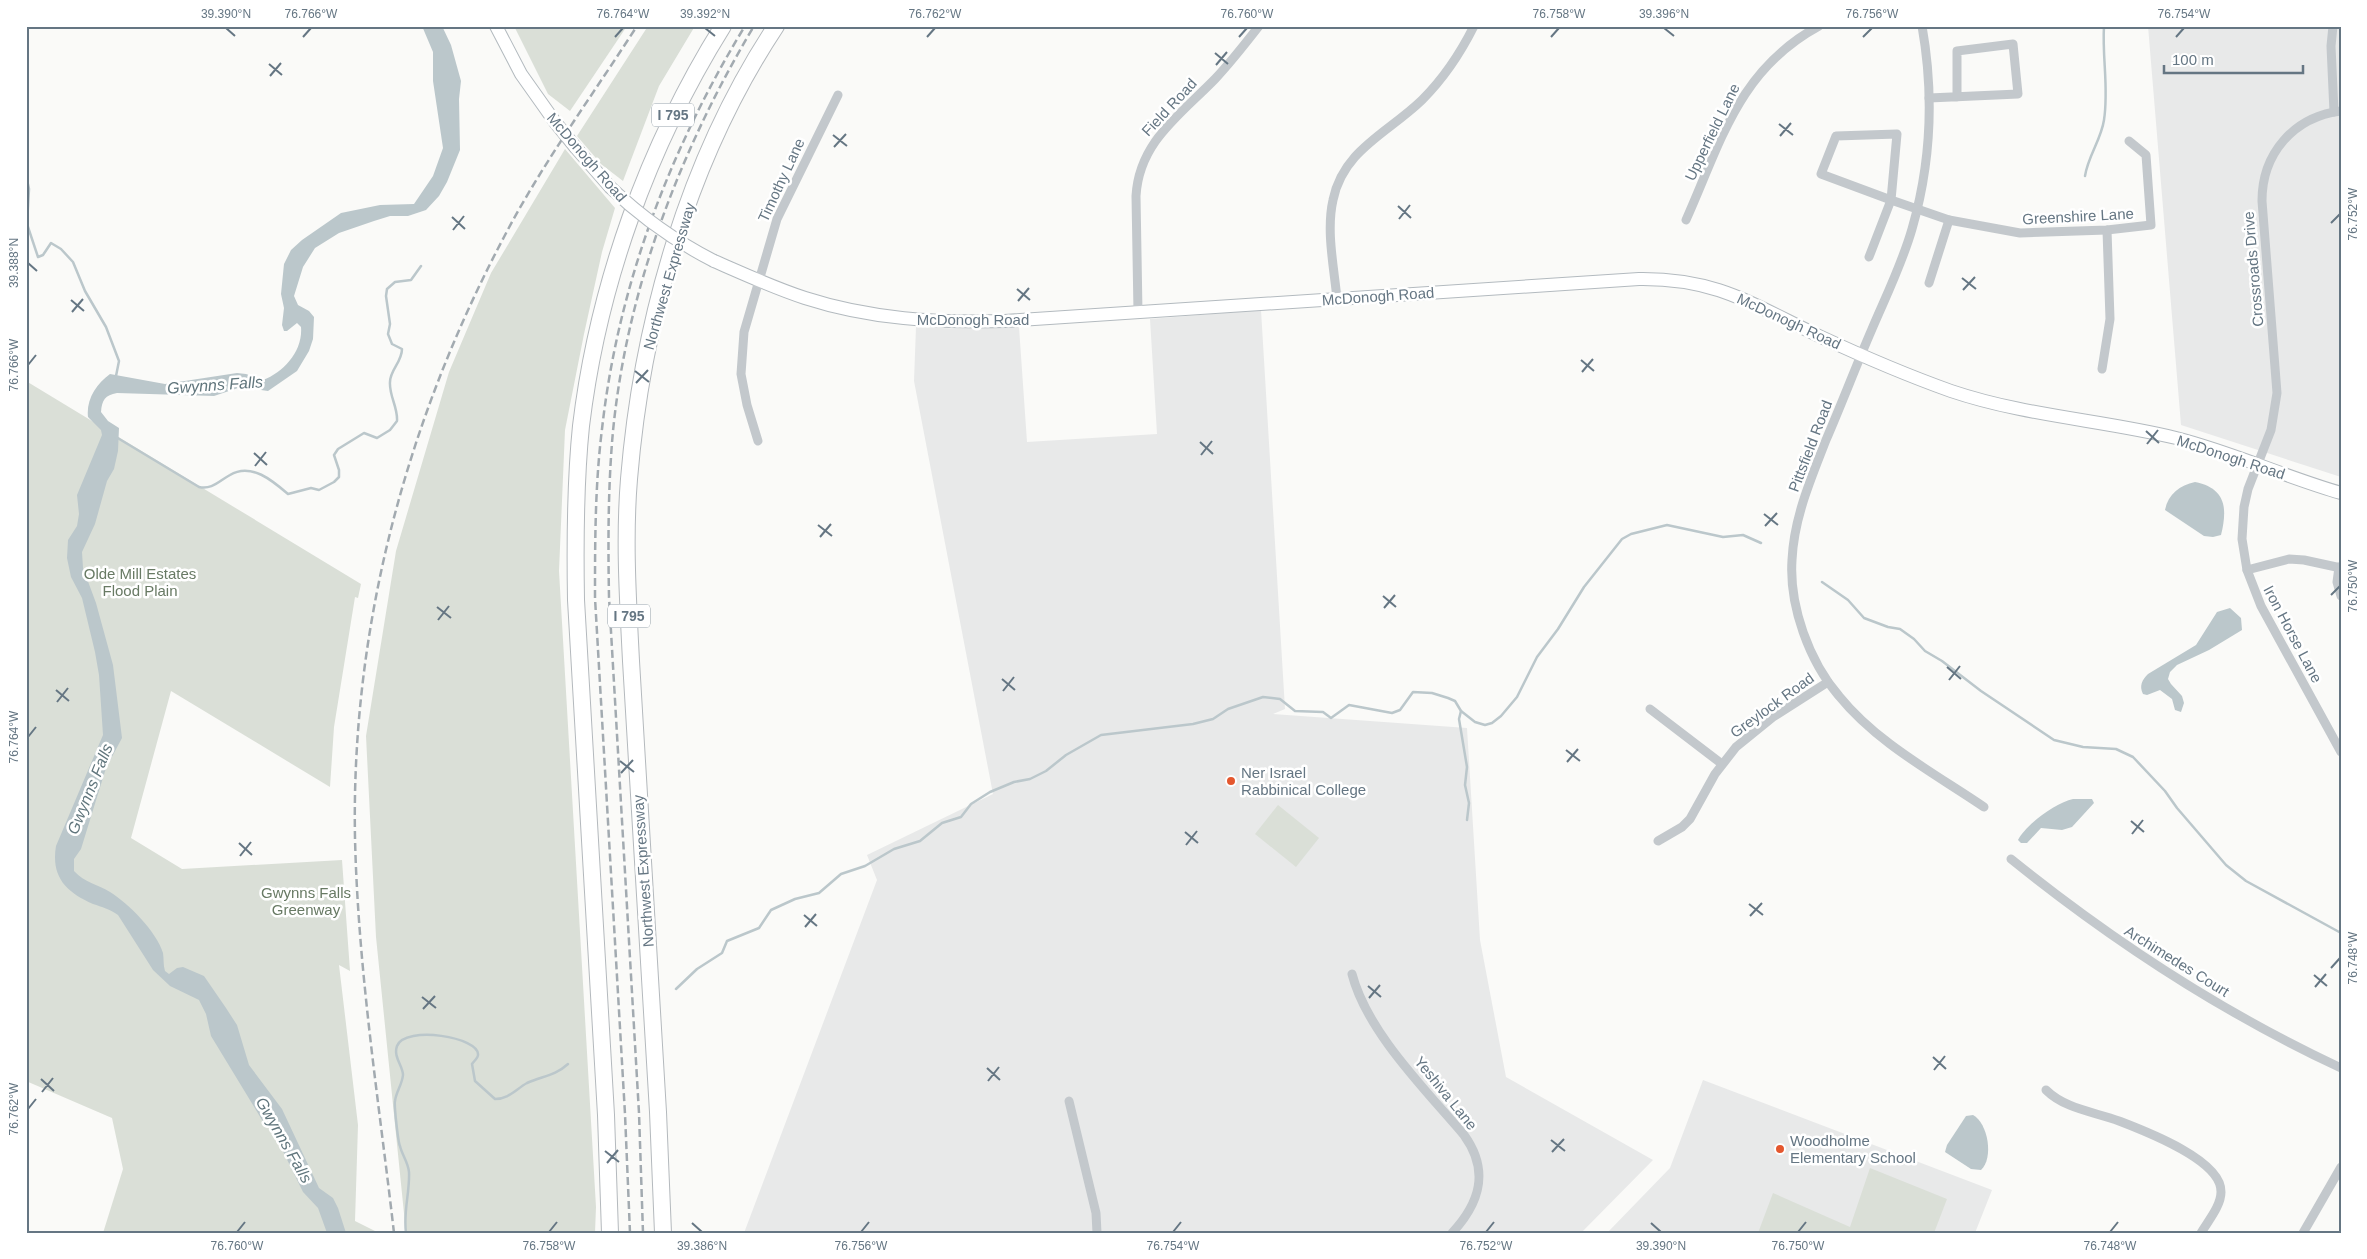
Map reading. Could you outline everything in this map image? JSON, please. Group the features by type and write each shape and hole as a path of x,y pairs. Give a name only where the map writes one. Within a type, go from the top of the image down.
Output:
{"highway":[{"name":"I 795","path":"610,1233 606,1115 576,600 575,531 581,426 596,340 628,224 649,168 673,116 723,26"},
{"name":"Northwest Expressway","path":"662,1233 658,1112 630,661 628,596 629,481 639,387 658,301 675,243 695,187 724,121 776,26"}],"main road":[{"name":"McDonogh Road","path":"496,26 521,74 555,122 610,187 630,207 671,238 714,261 805,298 857,312 907,320 938,322 1004,321 1638,279 1680,280 1710,286 1734,294 1861,354 1930,383 1987,402 2178,439 2341,493"}],"street":[{"name":"Field Road","path":"1138,312 1136,196 1137,182 1145,157 1156,138 1175,116 1214,79 1259,26"},
{"path":"1337,299 1330,217 1338,184 1352,159 1364,146 1436,86 1449,70 1474,26"},
{"name":"Upperfield Lane","path":"1686,220 1734,113 1750,85 1781,51 1819,26"},
{"name":"Pittsfield Road","path":"1922,26 1929,98 1928,150 1918,208 1903,255 1861,354 1804,499 1792,560 1799,619 1806,640 1828,682 1850,709 1876,733 1984,807"},
{"path":"2333,26 2331,46 2337,111"},
{"path":"1929,98 1957,97 2018,94 2013,44 1957,51 1957,97"},
{"name":"Timothy Lane","path":"758,441 747,405 741,357 744,332 777,219 838,96"},
{"name":"Crossroads Drive","path":"2258,465 2275,418 2277,393 2262,201 2264,175 2275,150 2288,134 2304,122 2337,111"},
{"path":"1869,257 1890,200 1897,134 1836,136 1821,174 1890,200"},
{"name":"Greenshire Lane","path":"1890,200 1949,220 2020,234 2107,230 2152,225 2146,155 2130,140"},
{"path":"1929,283 1949,220"},
{"path":"2102,369 2110,319 2107,230"},
{"name":"Iron Horse Lane","path":"2258,465 2248,489 2242,524 2242,540 2247,570 2260,606 2341,752"},
{"path":"2247,570 2289,560 2304,560 2340,567 2337,582 2341,596"},
{"name":"Greylock Road","path":"1658,841 1682,827 1690,819 1722,764 1736,747 1757,728 1828,682"},
{"path":"1650,709 1722,764"},
{"name":"Archimedes Court","path":"2011,858 2074,910 2168,975 2208,999 2341,1068"},
{"name":"Yeshiva Lane","path":"1352,974 1356,990 1378,1030 1464,1135 1475,1154 1480,1176 1475,1201 1468,1214 1452,1233"},
{"path":"2046,1090 2063,1102 2121,1122 2174,1146 2208,1166 2218,1179 2221,1191 2219,1204 2202,1233"},
{"path":"1069,1101 1096,1213 1097,1233"},
{"path":"2303,1233 2341,1167"}],"shaded area":[{"path":"2148,26 2341,26 2341,477 2181,425"},
{"name":"Ner Israel Rabbinical College","path":"1261,310 1285,709 1273,714 1467,728 1480,940 1506,1077 1653,1160 1581,1233 744,1233 877,880 867,855 993,794 914,381 916,327 966,329 1019,327 1027,442 1157,434 1150,319"},
{"name":"Woodholme Elementary School","path":"1703,1080 1992,1190 1975,1233 1607,1233 1670,1168"}],"green space":[{"path":"514,26 627,26 570,111 548,94"},
{"path":"648,26 695,26 659,86 623,181 601,164 577,136"},
{"path":"565,149 615,208 602,252 565,430 559,571 596,1207 595,1233 406,1233 376,937 366,736 396,551 449,372 491,273"},
{"name":"Olde Mill Estates Flood Plain","path":"26,381 361,584 358,598 355,597 334,727 330,787 171,691 131,838 182,869 342,860 350,971 339,965 358,1125 355,1221 379,1233 103,1233 123,1169 112,1118 26,1081"},
{"path":"1278,805 1319,838 1296,867 1255,834"},
{"path":"1870,1168 1947,1199 1934,1233 1758,1233 1773,1193 1850,1227"}],"water":[{"name":"Gwynns Falls","path":"422,26 442,26 451,45 461,81 459,99 460,150 439,196 426,210 408,216 390,216 374,221 339,233 315,248 303,267 294,296 298,305 309,311 314,317 313,339 309,351 297,371 268,391 241,387 214,396 117,393 105,399 101,412 108,421 119,428 118,451 114,469 107,481 95,524 82,552 83,568 96,603 113,665 122,738 106,768 81,849 74,859 74,871 82,878 117,897 141,919 160,945 165,971 169,974 177,968 183,967 204,976 237,1025 249,1065 282,1109 319,1188 333,1198 338,1208 346,1233 327,1233 318,1208 303,1192 274,1133 262,1120 211,1036 206,1014 199,1000 170,986 153,970 118,915 75,894 62,882 58,874 55,857 56,846 103,735 99,675 95,652 82,598 71,577 67,558 68,540 77,526 79,514 77,495 102,435 101,430 88,417 90,399 96,388 105,378 110,374 165,384 237,373 263,380 271,376 291,360 301,336 301,327 297,323 287,331 284,331 282,325 284,308 281,294 284,264 291,250 341,213 380,205 414,204 433,176 443,148 433,81 433,52"},
{"path":"2195,482 2213,489 2222,500 2224,516 2221,535 2213,537 2204,536 2165,510 2169,499 2176,491 2184,485"},
{"path":"2230,608 2241,618 2242,630 2209,650 2177,665 2170,672 2168,679 2182,696 2184,703 2181,712 2175,710 2172,699 2160,690 2147,695 2143,694 2142,683 2148,674 2196,645 2217,612"},
{"path":"2073,799 2092,799 2094,803 2072,827 2062,830 2041,828 2027,843 2021,843 2018,840 2028,827 2042,815 2058,805"},
{"path":"1973,1115 1982,1125 1988,1141 1987,1157 1985,1165 1981,1170 1971,1169 1945,1152 1947,1145 1966,1116"}],"waterway":[{"path":"2085,176 2104,120 2106,96 2104,26"},
{"path":"26,175 29,189 27,224 38,257 43,255 51,243 61,249 73,262 85,291 106,327 119,361 116,376"},
{"path":"116,437 199,487 212,486 230,475 246,471 254,472 269,479 288,494 311,488 319,490 334,482 339,477 339,470 334,455 338,449 364,433 377,438 390,430 397,421 390,382 402,349 392,344 388,334 390,324 386,296 387,289 395,282 411,280 421,266"},
{"path":"676,989 697,969 722,953 727,941 759,928 771,910 795,899 819,893 841,874 865,866 894,849 920,841 942,823 961,817 971,804 990,792 1014,782 1030,779 1046,771 1066,755 1101,735 1193,724 1213,719 1228,709 1263,697 1280,699 1295,711 1323,712 1331,718 1349,705 1392,713 1400,710 1413,692 1432,693 1448,698 1455,701 1461,711 1475,722 1485,725 1492,723 1501,716 1517,697 1537,657 1558,629 1584,587 1622,539 1631,534 1667,525 1723,537 1743,535 1761,543"},
{"path":"1822,582 1848,600 1864,618 1888,627 1900,629 1914,639 1925,651 2054,740 2083,747 2116,749 2133,757 2165,791 2177,808 2226,865 2246,881 2341,933"},
{"path":"1461,711 1459,719 1467,767 1465,785 1469,803 1467,820"},
{"path":"406,1233 405,1217 409,1172 399,1143 396,1124 395,1104 403,1075 396,1054 397,1046 403,1040 413,1036 427,1035 441,1036 467,1043 475,1049 478,1055 472,1064 475,1081 495,1099 508,1096 527,1083 553,1073 568,1064"}],"railway":[{"path":"394,1233 360,937 355,838 356,759 363,682 375,604 391,528 413,453 439,379 469,307 534,183 637,26"},
{"path":"630,1233 625,1114 595,598 596,514 602,429 610,375 621,323 651,220 693,121 745,26"},
{"path":"643,1233 639,1113 609,597 610,472 613,431 620,378 631,325 661,221 703,121 754,26"}],"place":[{"name":"Ner Israel Rabbinical College","path":"1231,781"},
{"name":"Woodholme Elementary School","path":"1780,1149"}],"park label":[{"name":"Gwynns Falls Greenway","path":"306,900"}]}
